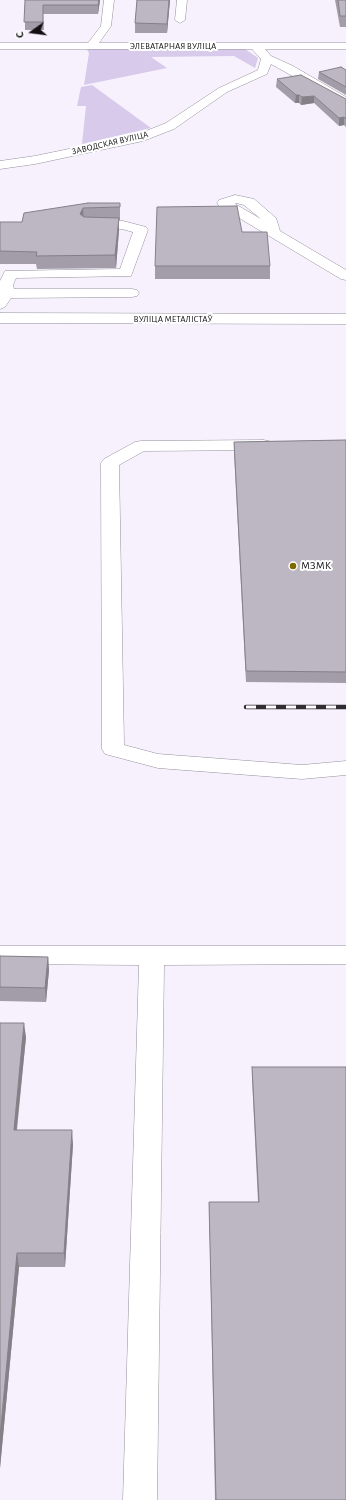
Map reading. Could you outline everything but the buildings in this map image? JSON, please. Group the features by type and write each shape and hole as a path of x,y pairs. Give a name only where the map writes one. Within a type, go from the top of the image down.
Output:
{"street":[{"path":"91,46 106,26 110,0"},
{"path":"180,20 182,0"},
{"name":"ЭЛЕВАТАРНАЯ ВУЛІЦА","path":"3,49 91,46 346,46"},
{"path":"256,46 267,58 289,68 346,102"},
{"name":"ЗАВОДСКАЯ ВУЛІЦА","path":"0,165 35,160 139,138 170,126 223,90 263,72 267,58"},
{"path":"89,225 123,225 141,230 126,273 10,274 6,285 4,299 132,293"},
{"path":"274,233 346,276"},
{"name":"ВУЛІЦА МЕТАЛІСТАЎ","path":"0,318 346,319"},
{"path":"283,444 141,446 110,463 113,749 158,761 302,772 346,768"},
{"path":"0,955 346,956"},
{"path":"140,1500 152,956"}],"shaded area":[{"path":"92,48 245,49 258,58 255,68 234,56 151,57 167,68 84,85 89,53 87,50"},
{"path":"92,85 151,128 82,144 86,106 77,106 81,87"}],"railway":[{"path":"246,707 346,707"}],"place":[{"name":"МЗМК","path":"293,566"}]}
